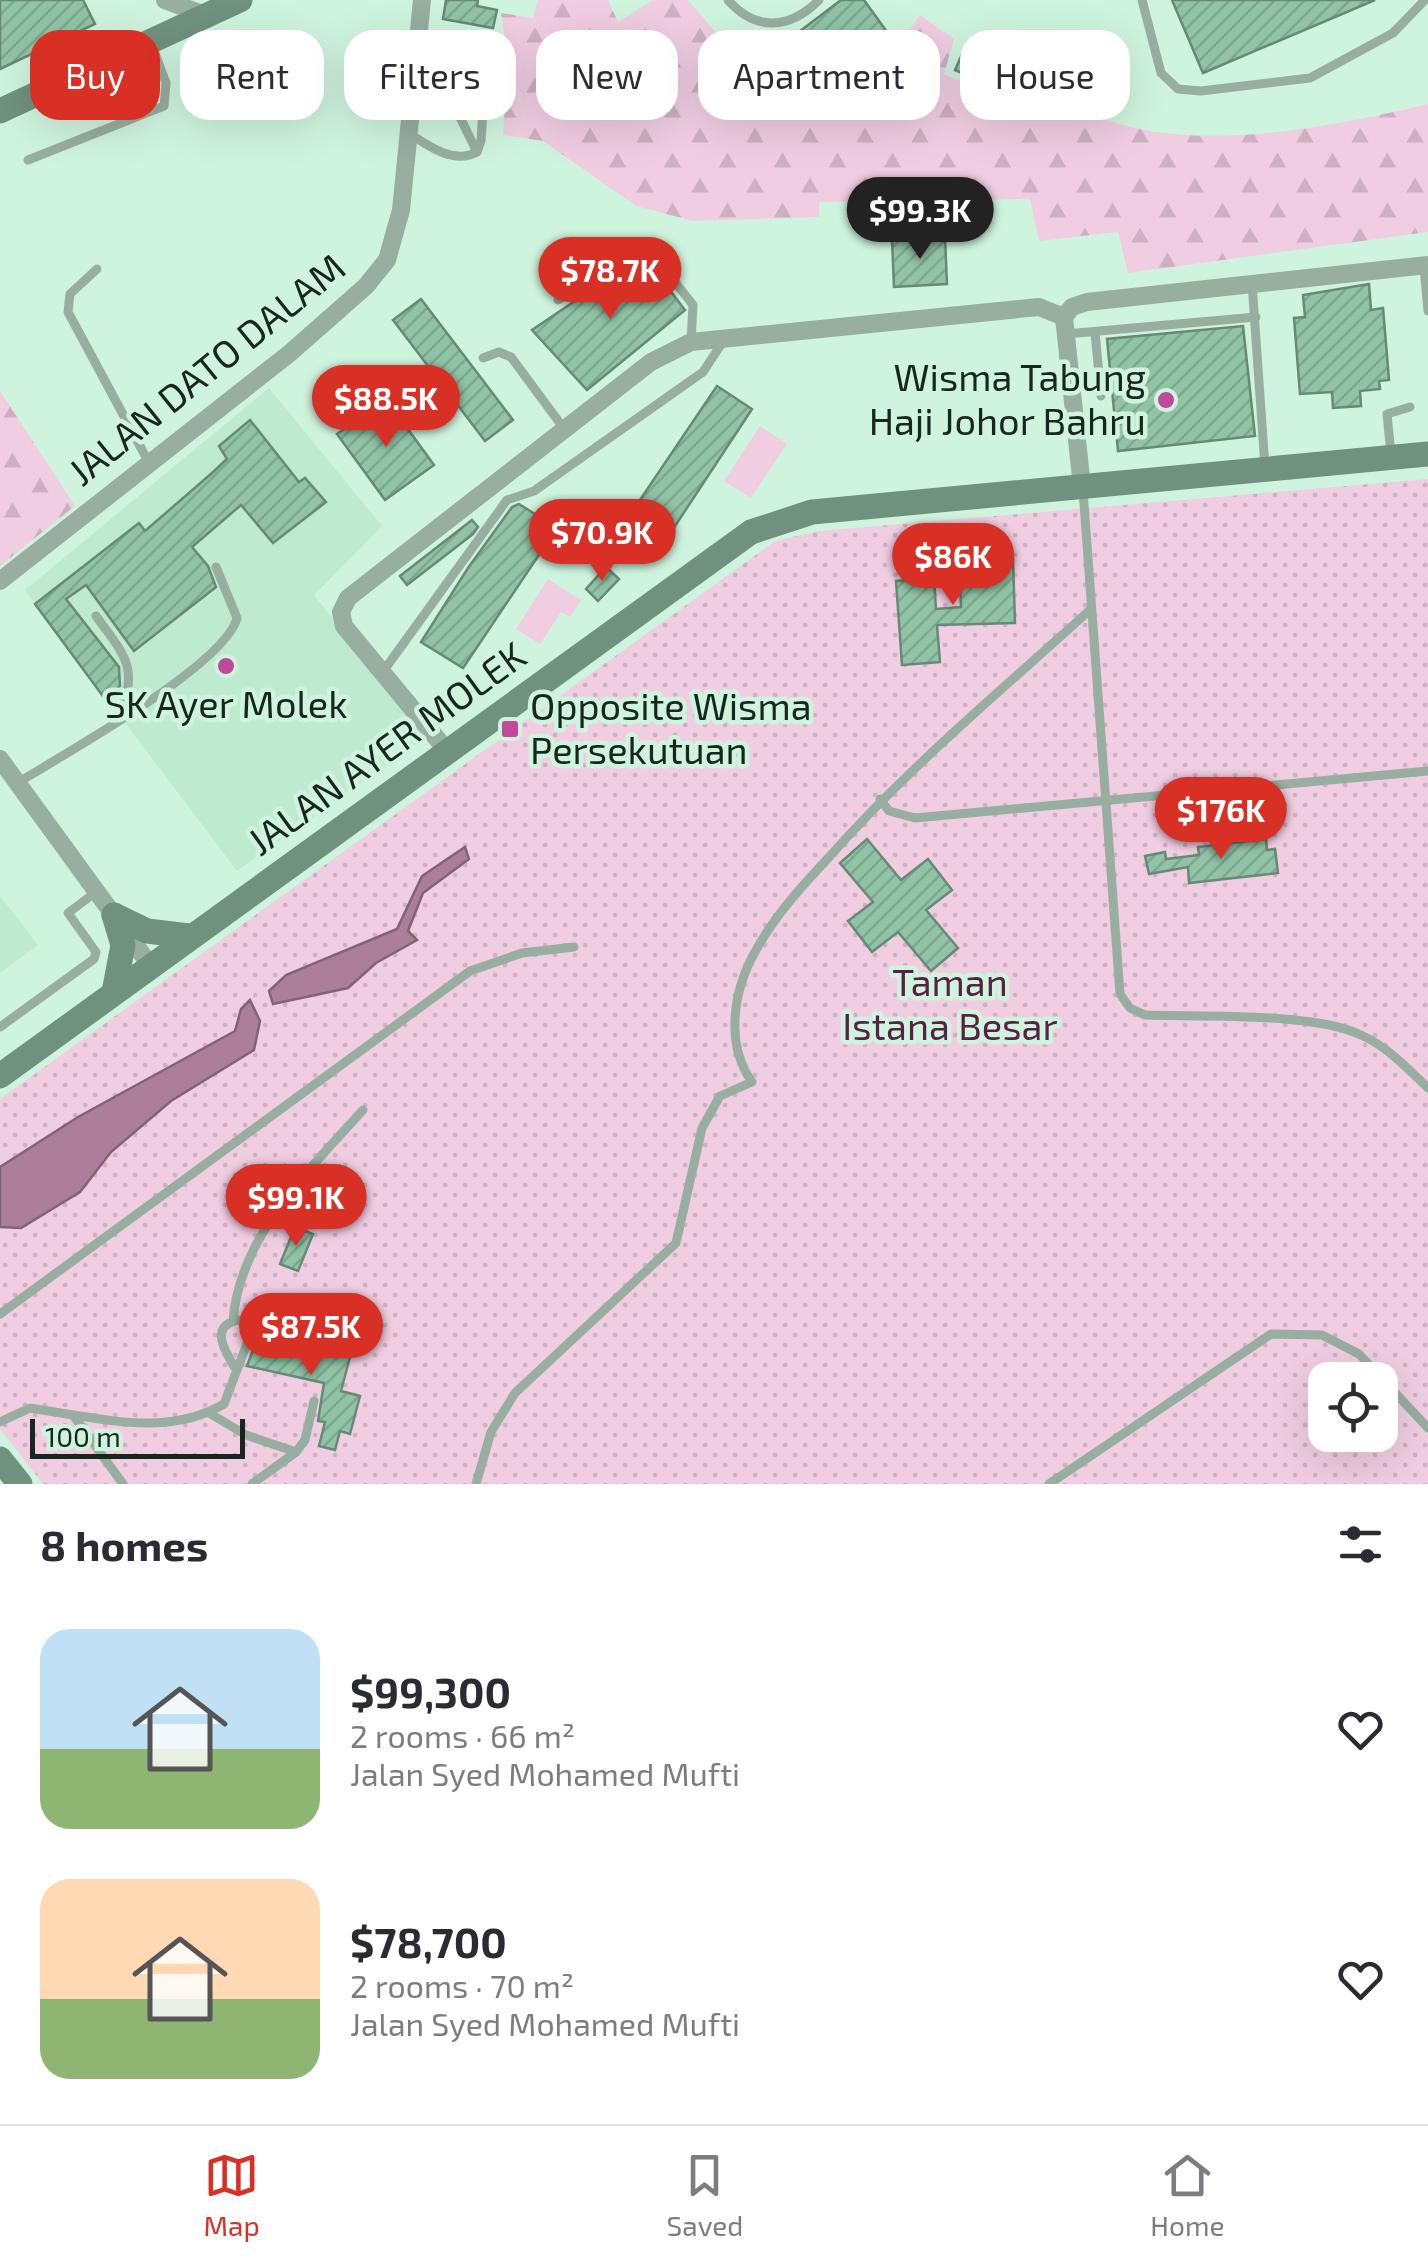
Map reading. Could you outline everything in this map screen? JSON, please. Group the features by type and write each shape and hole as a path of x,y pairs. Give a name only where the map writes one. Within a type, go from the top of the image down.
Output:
{"main road":[{"path":"160,38 240,0"},
{"path":"0,110 30,96"},
{"name":"JALAN AYER MOLEK","path":"0,1076 750,532 812,512 1428,454"},
{"path":"114,915 147,932 189,936"},
{"path":"114,915 123,945 114,992"},
{"path":"0,1459 20,1484"}],"street":[{"path":"165,0 207,16"},
{"name":"JALAN DATO DALAM","path":"0,581 290,353 366,286 387,260 399,223 422,0"},
{"path":"1082,488 1065,325 1077,304 1426,266"},
{"path":"448,752 344,626 340,612 348,598 651,362 691,342 1039,307 1065,325"},
{"path":"0,759 150,965"}],"lane":[{"path":"728,0 749,20 774,24 791,22 820,0"},
{"path":"1142,0 1161,73 1178,88 1201,92 1310,78 1394,32 1425,0"},
{"path":"407,132 438,151 469,156 477,152 482,141 486,62 476,47 468,47 457,58 454,105 477,152"},
{"path":"160,67 166,83 164,106 160,108"},
{"path":"28,160 129,120"},
{"path":"558,300 646,244 693,305 691,342"},
{"path":"1426,266 1428,311"},
{"path":"97,268 70,294 68,312 148,461"},
{"path":"1252,283 1265,470"},
{"path":"1065,325 1094,332 1256,317"},
{"path":"1094,332 1101,396"},
{"path":"382,673 507,500 534,491 702,372 725,338"},
{"path":"483,358 500,352 511,358 565,430"},
{"path":"1392,457 1388,414 1410,407"},
{"path":"1082,488 1102,800 1120,994 1130,1008 1145,1014 1323,1024 1360,1034 1394,1054 1428,1088"},
{"path":"17,782 115,723 213,652 234,630 234,606 216,566"},
{"path":"476,1484 491,1432 515,1393 676,1243 702,1128 720,1096 752,1082 740,1066 734,1032 736,1002 754,952 792,899 880,800 1091,609"},
{"path":"96,616 130,664 128,692 115,723"},
{"path":"880,800 890,811 915,818 1428,771"},
{"path":"0,1027 94,959 96,952 68,913 97,891"},
{"path":"0,1314 470,971 522,953 574,947"},
{"path":"233,1320 235,1292 253,1249 293,1190 362,1110"},
{"path":"0,1422 30,1408 135,1425 208,1413 224,1404 235,1368 247,1352 253,1328 245,1321 233,1320 223,1328 220,1340 235,1368"},
{"path":"1049,1484 1270,1334 1322,1336 1358,1354 1428,1428"},
{"path":"252,1484 296,1452 305,1440 314,1401"},
{"path":"208,1413 246,1435 296,1452"},
{"path":"72,1415 123,1484"}],"shaded area":[{"name":"SK Ayer Molek","path":"269,388 382,526 314,595 426,737 237,871 25,590"},
{"path":"465,847 469,859 423,893 408,931 417,940 376,963 348,988 273,1004 269,991 286,975 397,929 422,876"},
{"path":"0,896 38,945 0,973"},
{"path":"250,1000 260,1021 254,1050 171,1101 111,1152 80,1192 21,1228 0,1227 0,1167 78,1117 235,1031 241,1009"}],"green space":[{"path":"538,0 608,0 618,22 653,0 688,0 714,30 698,30 698,120 940,120 940,30 909,30 920,15 954,39 944,74 960,81 960,120 1108,120 1144,130 1225,136 1310,128 1428,104 1428,232 1128,273 1118,232 1039,241 1030,199 819,202 819,217 693,221 636,206 543,141 503,135 504,120 516,120 516,30 504,30 501,13 533,18"},
{"path":"0,391 75,506 0,566"},
{"path":"760,426 787,444 751,498 724,481"},
{"name":"Taman Istana Besar","path":"1428,479 1428,1484 43,1484 0,1429 0,1099 775,541 819,531"},
{"path":"548,579 581,600 570,617 561,612 540,644 516,629"}],"building":[{"path":"0,0 83,0 95,24 82,30 30,30 30,55 0,69"},
{"path":"446,0 478,0 477,6 497,10 493,28 443,19"},
{"path":"841,0 864,0 886,30 801,30"},
{"path":"1172,0 1375,0 1203,73"},
{"path":"945,237 947,284 894,287 892,240"},
{"path":"643,255 685,310 587,390 532,330"},
{"path":"1369,284 1371,310 1383,308 1389,380 1379,381 1380,389 1360,391 1361,406 1333,408 1332,392 1300,394 1294,318 1305,317 1303,295"},
{"path":"421,299 513,420 485,441 393,320"},
{"path":"1243,326 1255,436 1118,451 1107,339"},
{"path":"717,386 752,409 658,552 621,528"},
{"path":"386,399 434,465 385,500 337,434"},
{"path":"250,420 299,482 305,478 326,502 273,543 241,505 192,547 208,566 216,587 134,651 86,585 66,599 119,667 120,686 105,699 35,604 139,523 145,531 227,459 219,446"},
{"path":"519,504 557,528 463,668 421,642 468,568 512,507"},
{"path":"472,520 478,527 473,534 407,585 400,576"},
{"path":"1013,559 1015,623 937,625 940,662 902,665 896,581 934,578 936,609 961,607 959,566"},
{"path":"606,567 619,579 598,601 586,589"},
{"path":"867,839 901,880 928,859 952,890 926,910 958,948 931,971 898,932 872,952 848,921 873,902 840,863"},
{"path":"1266,839 1267,850 1275,849 1278,873 1189,883 1188,867 1149,874 1145,856 1165,852 1166,859 1199,855 1198,847"},
{"path":"295,1227 313,1234 298,1271 280,1264"},
{"path":"261,1328 350,1357 341,1391 360,1396 350,1434 340,1431 335,1450 319,1446 325,1422 318,1421 324,1383 247,1366"}],"place":[{"name":"Wisma Tabung Haji Johor Bahru","path":"1166,400"},
{"name":"SK Ayer Molek","path":"226,666"},
{"name":"Opposite Wisma Persekutuan","path":"510,729"}]}
